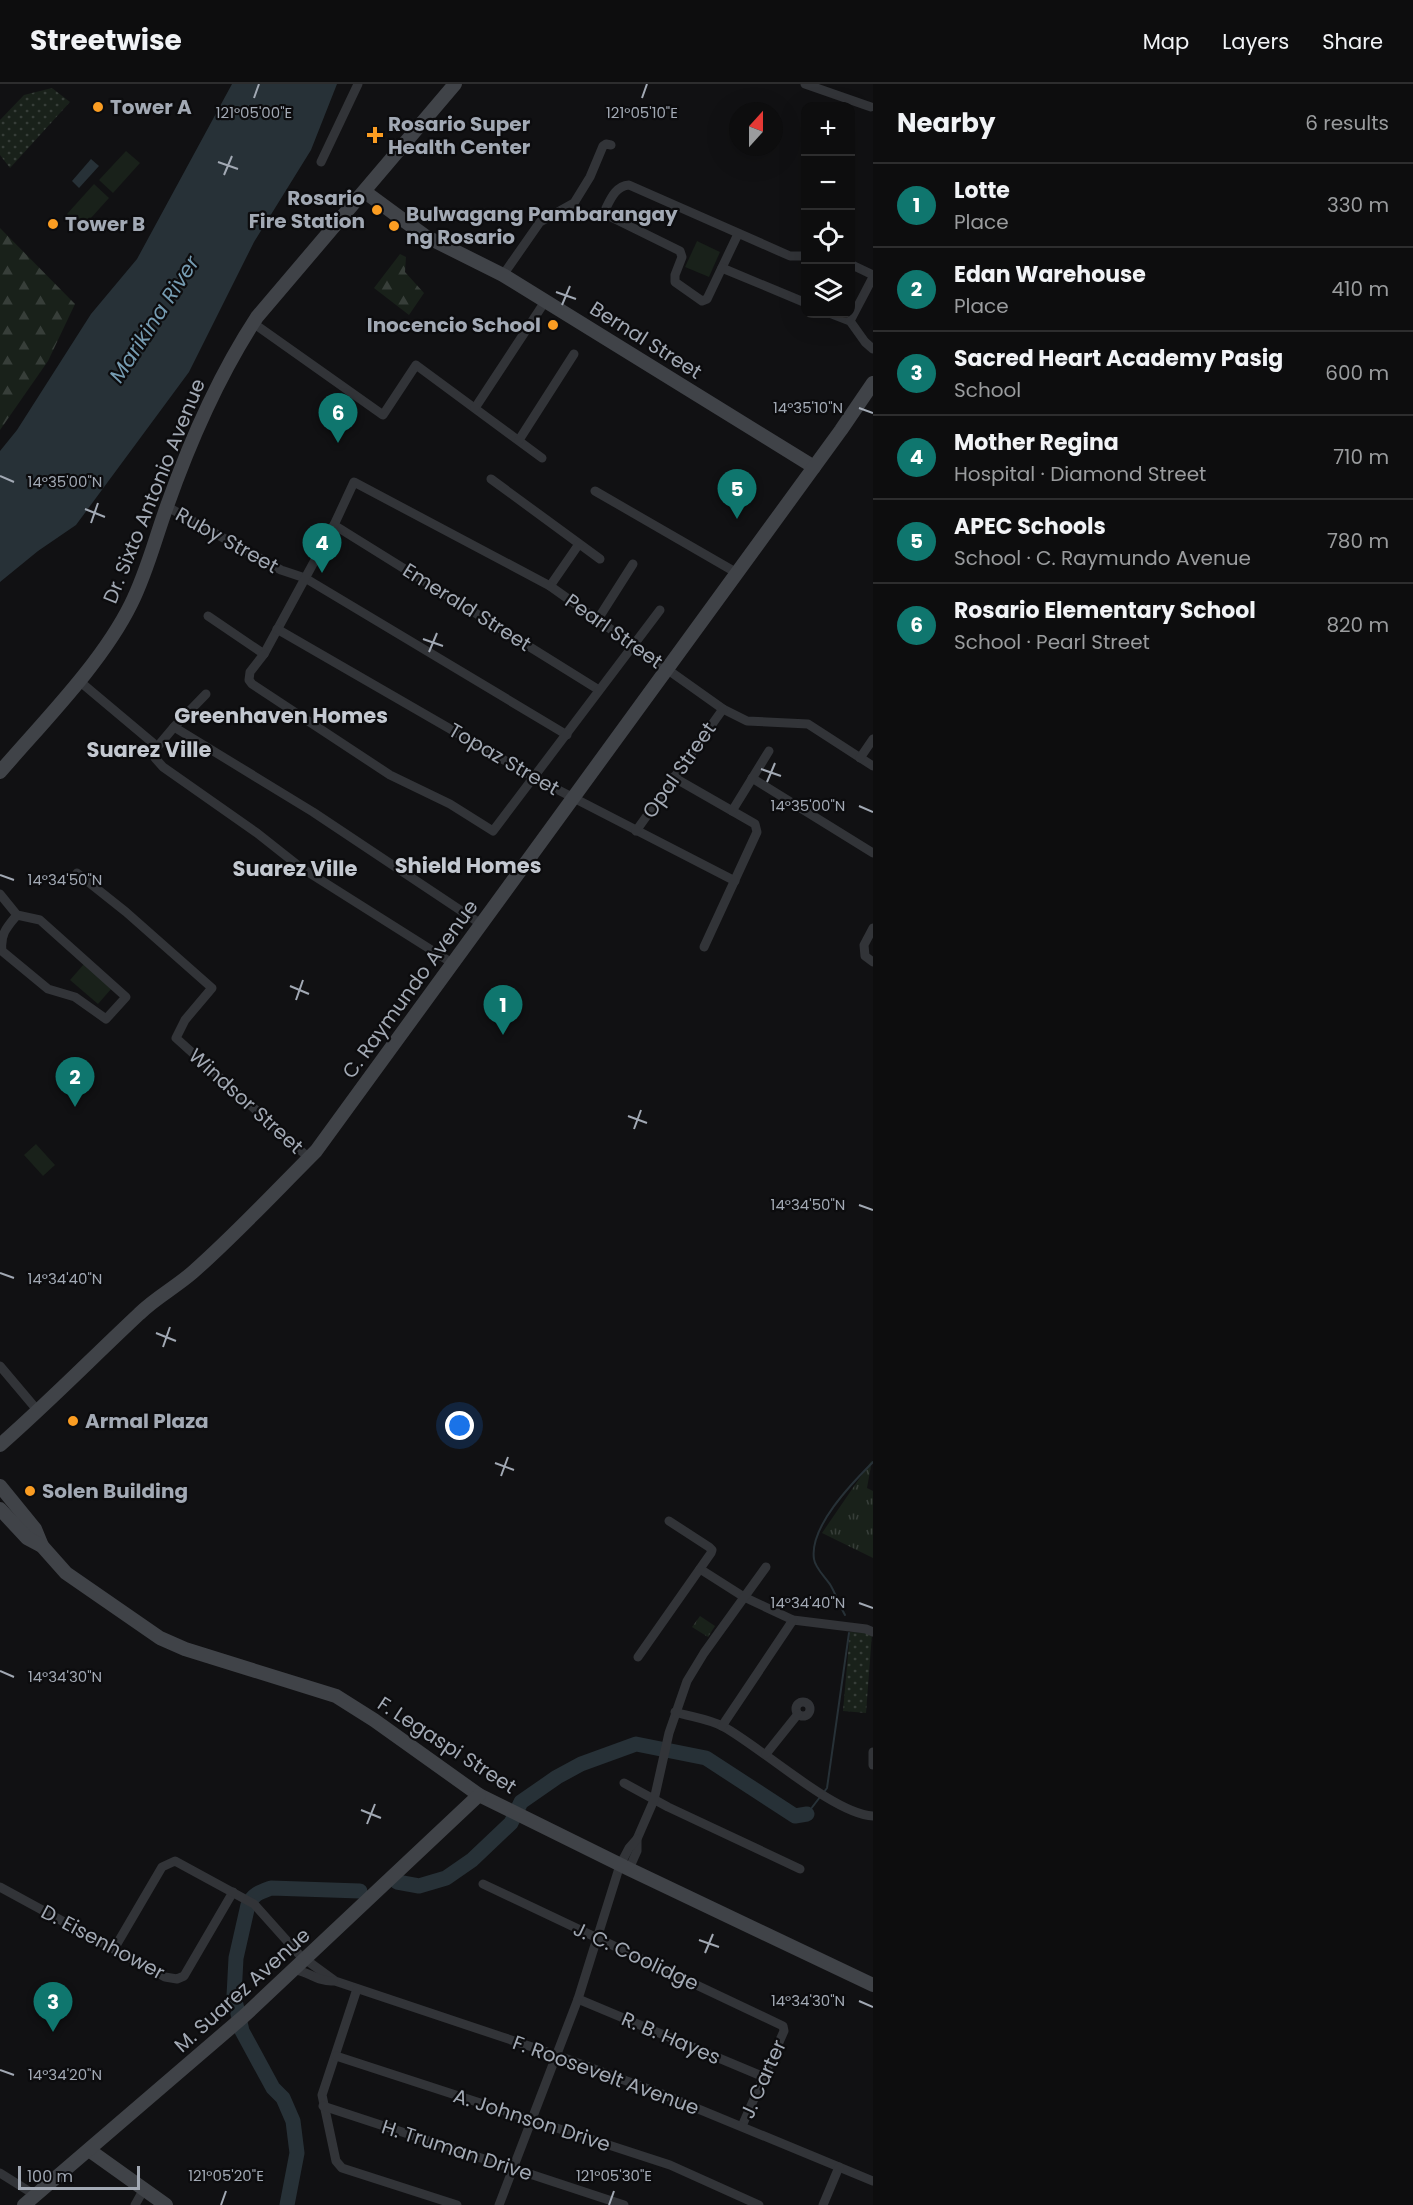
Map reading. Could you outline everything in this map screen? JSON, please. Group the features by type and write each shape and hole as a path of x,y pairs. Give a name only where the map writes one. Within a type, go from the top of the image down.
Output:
{"main road":[{"name":"Dr. Sixto Antonio Avenue","path":"2,774 108,642 130,606 152,555 166,506 190,448 236,349 253,322 455,84"},
{"name":"Bernal Street","path":"365,192 424,236 503,274 814,467"},
{"name":"C. Raymundo Avenue","path":"0,1445 138,1314 190,1275 239,1230 309,1158 390,1051 668,669 873,382"},
{"name":"F. Legaspi Street","path":"0,1486 35,1529 42,1546"},
{"name":"F. Legaspi Street","path":"0,1509 27,1538 42,1546 66,1572 160,1638 185,1649 336,1696 374,1720 479,1795 873,1985"},
{"name":"M. Suarez Avenue","path":"24,2205 241,2019 479,1795"},
{"path":"89,2150 166,2205"}],"street":[{"path":"321,162 358,84"},
{"path":"806,84 871,107"},
{"path":"503,274 540,222 574,203 590,177 603,146 611,145"},
{"path":"738,234 707,299 702,301 675,282 675,275 682,257 680,251 611,217 606,208 611,197 625,185 790,256 801,256"},
{"path":"850,321 873,276 855,267"},
{"path":"722,268 801,301"},
{"path":"475,408 546,300"},
{"path":"842,318 850,321 873,349"},
{"path":"253,322 382,415 416,365 542,458"},
{"path":"519,440 574,354"},
{"path":"491,479 600,559"},
{"name":"Pearl Street","path":"334,525 354,482 550,586 723,709 747,721 808,724 873,766"},
{"path":"595,491 737,573"},
{"name":"Ruby Street","path":"166,506 277,568 305,579 567,735"},
{"path":"334,525 264,654 249,675 249,680 390,775 450,804 493,831 660,610"},
{"name":"Emerald Street","path":"334,525 599,690"},
{"path":"550,586 579,544"},
{"path":"598,619 633,564"},
{"path":"208,616 264,654"},
{"name":"Topaz Street","path":"277,629 535,778 735,881"},
{"path":"78,680 153,743 155,758 163,767 257,833 300,867 452,963"},
{"path":"153,752 206,694"},
{"name":"Opal Street","path":"636,831 723,709"},
{"path":"174,727 313,812 481,924"},
{"path":"860,758 873,739"},
{"path":"732,812 769,751"},
{"path":"673,777 755,824 757,832 704,947"},
{"path":"752,778 873,853"},
{"name":"Windsor Street","path":"77,873 138,922 212,988 185,1020 176,1038 309,1158"},
{"path":"0,894 17,915 40,921 126,997 106,1019 75,997 48,989 2,951 3,932 17,915"},
{"path":"873,928 864,945 866,956 873,962"},
{"path":"0,1366 38,1411"},
{"path":"638,1657 711,1550 669,1521"},
{"path":"499,2205 578,1999 604,1920 625,1867 629,1848 638,1839 654,1800 675,1713 693,1672 766,1567"},
{"path":"700,1569 744,1597 793,1620 866,1629 873,1632"},
{"path":"722,1726 793,1620"},
{"path":"675,1713 722,1726 828,1798 857,1813 873,1816"},
{"path":"766,1754 798,1714"},
{"path":"873,1752 873,1766"},
{"path":"624,1783 654,1800 800,1869"},
{"path":"114,1949 162,1867 175,1861 254,1904 302,1963"},
{"name":"J. C. Coolidge","path":"483,1884 779,2022 784,2031"},
{"name":"D. Eisenhower","path":"0,1887 165,1977 174,1979 181,1978 233,1892"},
{"path":"604,1920 613,1910"},
{"name":"F. Roosevelt Avenue","path":"335,1981 327,1982 300,1970 302,1963 309,1962 335,1981 556,2055 662,2094 873,2181"},
{"path":"357,1989 322,2095 336,2161 342,2168 457,2205"},
{"name":"R. B. Hayes","path":"578,1999 764,2077"},
{"name":"J. Carter","path":"742,2126 784,2031"},
{"name":"A. Johnson Drive","path":"336,2056 684,2170 759,2205"},
{"name":"H. Truman Drive","path":"323,2106 624,2205"},
{"path":"823,2205 839,2167"},
{"path":"0,2173 35,2195"},
{"path":"135,2205 144,2189"}],"green space":[{"path":"52,88 70,102 10,168 0,155 0,120 24,95"},
{"path":"126,151 140,163 113,193 99,180"},
{"path":"94,184 109,198 82,228 67,214"},
{"path":"0,228 75,304 48,361 0,430"},
{"path":"697,241 720,252 709,277 685,267"},
{"path":"400,254 406,257 405,272 424,293 409,315 374,288"},
{"path":"84,964 112,988 98,1004 70,980"},
{"path":"36,1144 55,1165 43,1176 24,1155"},
{"path":"872,1460 867,1488 873,1491 873,1558 822,1533"},
{"path":"700,1616 715,1626 708,1637 692,1627"},
{"path":"850,1632 872,1633 866,1713 843,1711"}],"water":[{"name":"Marikina River","path":"232,84 337,84 311,150 254,242 189,372 76,525 38,551 0,582 0,451 17,430 91,314 137,259"},
{"path":"91,159 99,166 79,188 72,181"}],"waterway":[{"path":"845,1615 831,1586 818,1569 814,1559 814,1547 818,1533 834,1506 873,1462"},
{"path":"824,1792 827,1788 849,1633"},
{"path":"397,1882 419,1886 446,1878 472,1860 511,1823 521,1802 557,1777 581,1764 636,1744 706,1758 795,1816 807,1814"},
{"path":"807,1814 820,1797"},
{"path":"287,2205 297,2153 293,2121 283,2098 273,2088 242,2031 234,1996 236,1958 248,1905 260,1892 271,1888 360,1891"}],"place":[{"name":"Tower A","path":"98,107"},
{"name":"Rosario Super Health Center","path":"375,135"},
{"name":"Rosario Fire Station","path":"377,210"},
{"name":"Tower B","path":"53,224"},
{"name":"Bulwagang Pambarangay ng Rosario","path":"394,226"},
{"name":"Inocencio School","path":"553,325"},
{"name":"Rosario Elementary School","path":"338,443"},
{"name":"APEC Schools","path":"737,519"},
{"name":"Mother Regina","path":"322,573"},
{"name":"Lotte","path":"503,1035"},
{"name":"Edan Warehouse","path":"75,1107"},
{"name":"Armal Plaza","path":"73,1421"},
{"name":"Solen Building","path":"30,1491"},
{"name":"Sacred Heart Academy Pasig","path":"53,2032"}],"district":[{"name":"Greenhaven Homes","path":"281,715"},
{"name":"Suarez Ville","path":"149,749"},
{"name":"Shield Homes","path":"468,865"},
{"name":"Suarez Ville","path":"295,868"}]}
